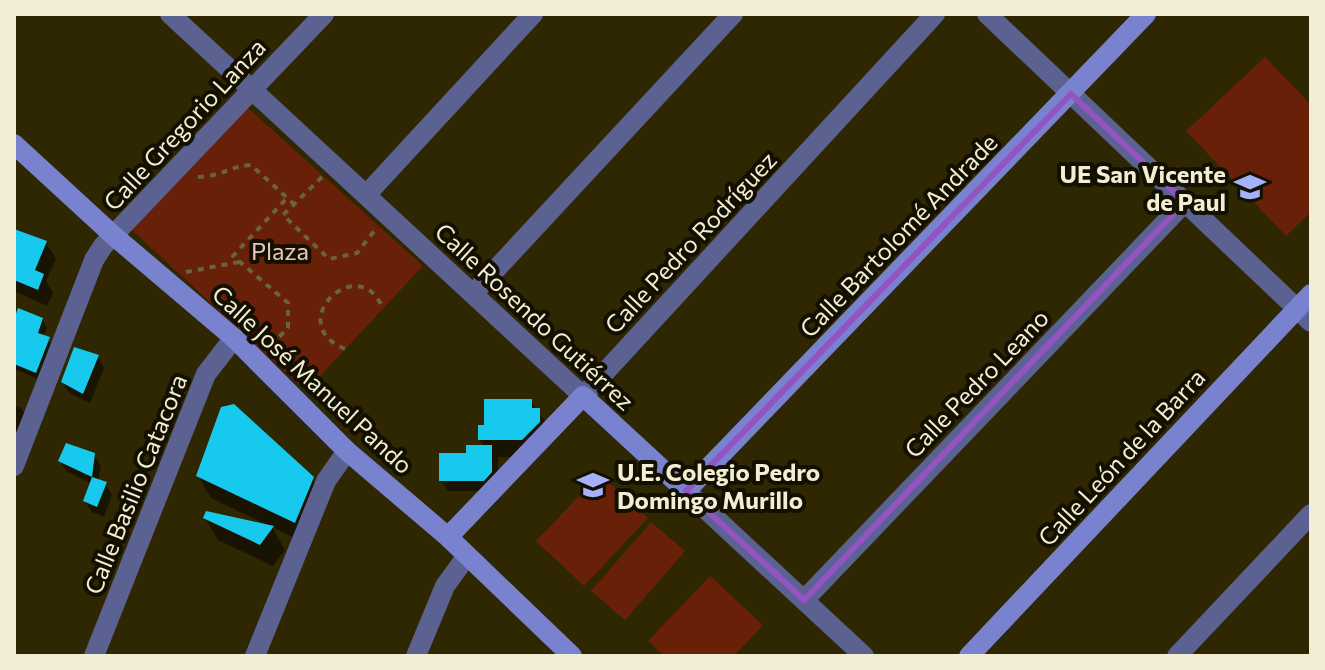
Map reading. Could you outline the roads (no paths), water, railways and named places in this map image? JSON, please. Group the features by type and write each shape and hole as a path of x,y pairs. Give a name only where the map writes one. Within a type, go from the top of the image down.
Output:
{"street":[{"name":"Calle Rosendo Gutiérrez","path":"170,14 864,656"},
{"name":"Calle Gregorio Lanza","path":"14,466 94,260 324,14"},
{"path":"366,195 533,14"},
{"path":"473,294 733,14"},
{"name":"Calle Pedro Rodríguez","path":"448,537 583,396 935,14"},
{"path":"987,14 1185,202 1306,308"},
{"name":"Calle Bartolomé Andrade","path":"686,491 1146,14"},
{"name":"Calle José Manuel Pando","path":"14,144 114,236 234,338 347,451 448,537 572,656"},
{"name":"Calle Pedro Leano","path":"804,600 1185,202"},
{"name":"Calle León de la Barra","path":"969,656 1306,308"},
{"name":"Calle Basilio Catacora","path":"94,656 206,374 234,338"},
{"path":"255,656 326,481 347,451"},
{"path":"1177,656 1311,514"},
{"path":"416,656 445,586 466,557"}],"place":[{"name":"UE San Vicente de Paul","path":"1250,187"},
{"name":"U.E. Colegio Pedro Domingo Murillo","path":"593,485"}],"park label":[{"name":"Plaza","path":"280,250"}]}
